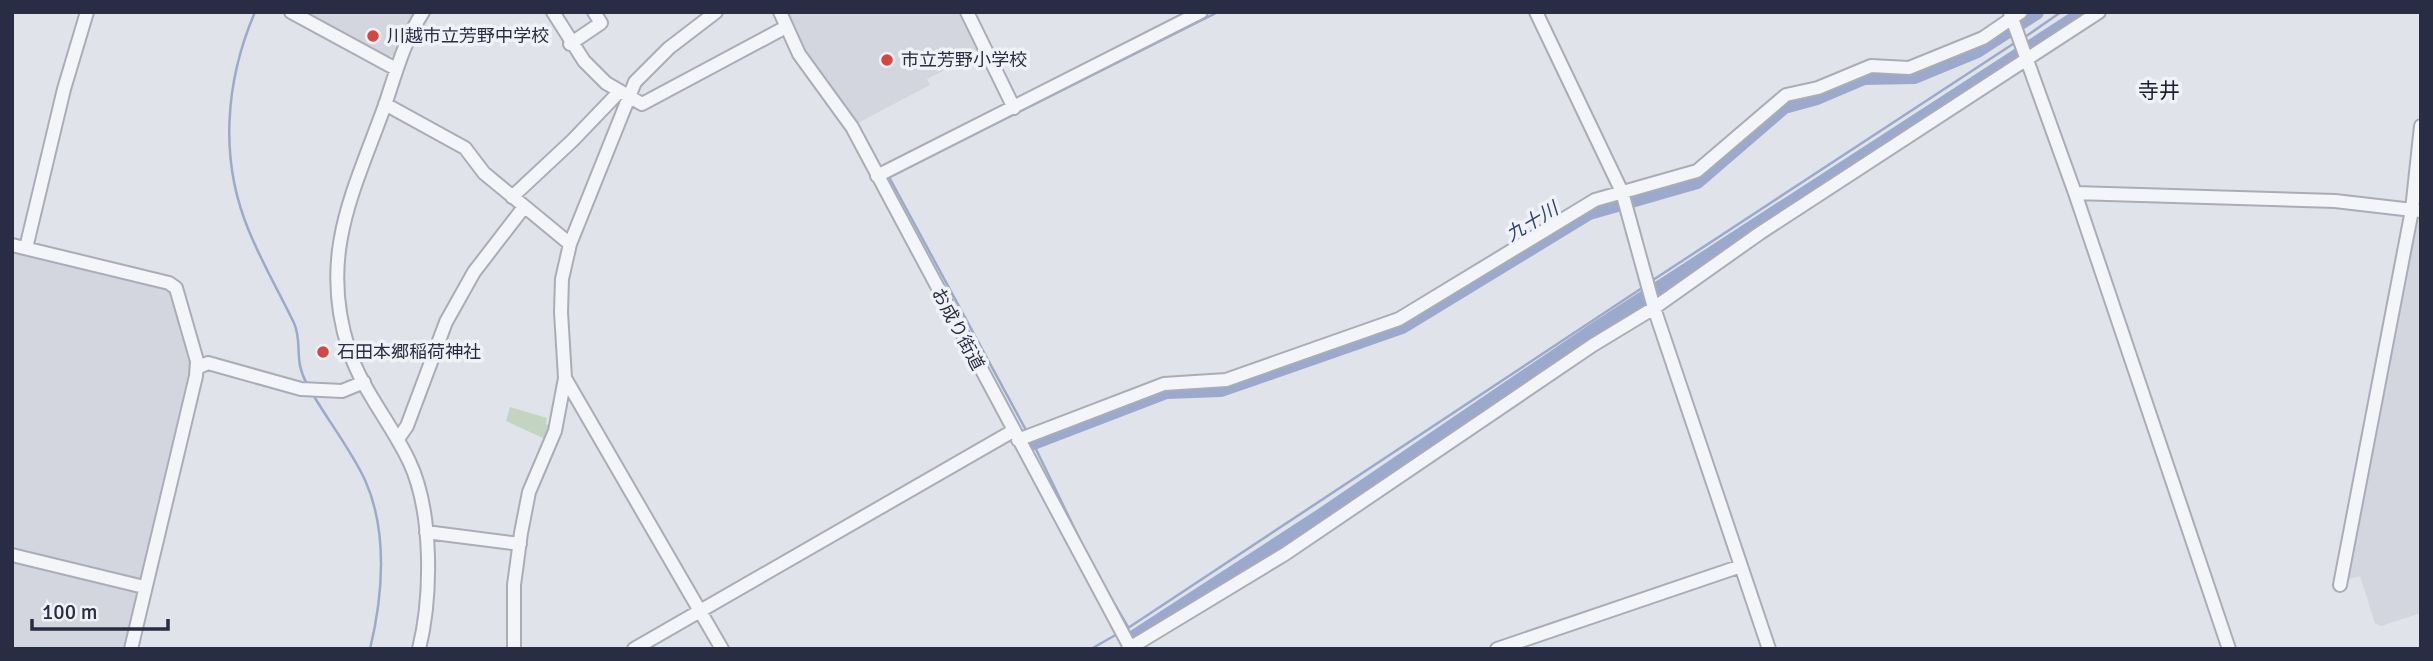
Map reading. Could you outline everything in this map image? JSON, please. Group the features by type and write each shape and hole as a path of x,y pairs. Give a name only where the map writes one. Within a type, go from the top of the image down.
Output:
{"street":[{"path":"26,248 64,89 87,12"},
{"path":"291,12 396,69"},
{"path":"419,649 426,596 426,532 419,487 398,439 363,382 345,335 337,256 343,217 405,44 423,12"},
{"path":"553,12 570,44 606,83 642,104 650,103 786,27"},
{"path":"570,44 601,23 594,12"},
{"path":"512,197 669,48 716,12"},
{"name":"お成り街道","path":"780,12 799,54 852,127 1130,648"},
{"path":"967,12 1014,108"},
{"path":"877,176 1201,12"},
{"path":"1536,12 1622,192 1654,308 1769,649"},
{"path":"1130,648 1285,554 1593,345 1654,308 1760,233 2099,12"},
{"path":"634,649 1015,436 1164,384 1226,380 1399,319 1595,200 1697,171 1786,96 1818,89 1871,66 1909,68 1983,38 2014,14 2228,649"},
{"path":"514,649 512,613 529,492 555,431 565,378 562,279 570,244 624,92"},
{"path":"385,104 465,148 484,173 570,244"},
{"path":"2340,585 2416,210 2421,125"},
{"path":"2075,193 2335,201 2416,210"},
{"path":"398,439 407,426 446,322 474,272 524,207"},
{"path":"12,245 169,283 176,288 197,368 131,649"},
{"path":"197,368 208,363 301,389 342,391 363,382"},
{"path":"565,378 722,649"},
{"path":"426,532 520,544"},
{"path":"12,555 145,587"},
{"path":"1497,649 1741,566"}],"shaded area":[{"name":"川越市立芳野中学校","path":"299,12 414,12 394,55 385,58"},
{"name":"市立芳野小学校","path":"786,12 962,12 980,52 927,79 930,85 856,124 816,69"},
{"path":"2412,217 2421,218 2421,613 2381,626 2375,623 2360,576 2347,580"},
{"path":"12,251 169,289 191,363 124,649 12,649"}],"green space":[{"path":"510,407 547,418 546,424 549,425 545,439 506,421"}],"waterway":[{"path":"255,12 237,66 232,93 230,149 233,177 249,231 297,330 300,367 307,384"},
{"path":"1027,432 889,177 1218,12"},
{"name":"九十川","path":"1033,442 1166,391 1221,389 1402,326 1589,212 1697,181 1784,106 1817,97 1864,77 1914,76 1977,50 2036,12"},
{"path":"2025,37 2061,12"},
{"path":"1134,638 1322,516 1594,331 2086,12"},
{"path":"1650,282 2016,42"},
{"path":"1125,630 1645,286"},
{"path":"312,393 365,480 377,520 380,586 370,649"},
{"path":"1032,441 1081,542"},
{"path":"1105,588 1128,627"},
{"path":"1091,649 1119,633"}],"place":[{"name":"川越市立芳野中学校","path":"373,36"},
{"name":"市立芳野小学校","path":"887,60"},
{"name":"石田本郷稲荷神社","path":"323,352"}],"district":[{"name":"寺井","path":"2159,91"}]}
